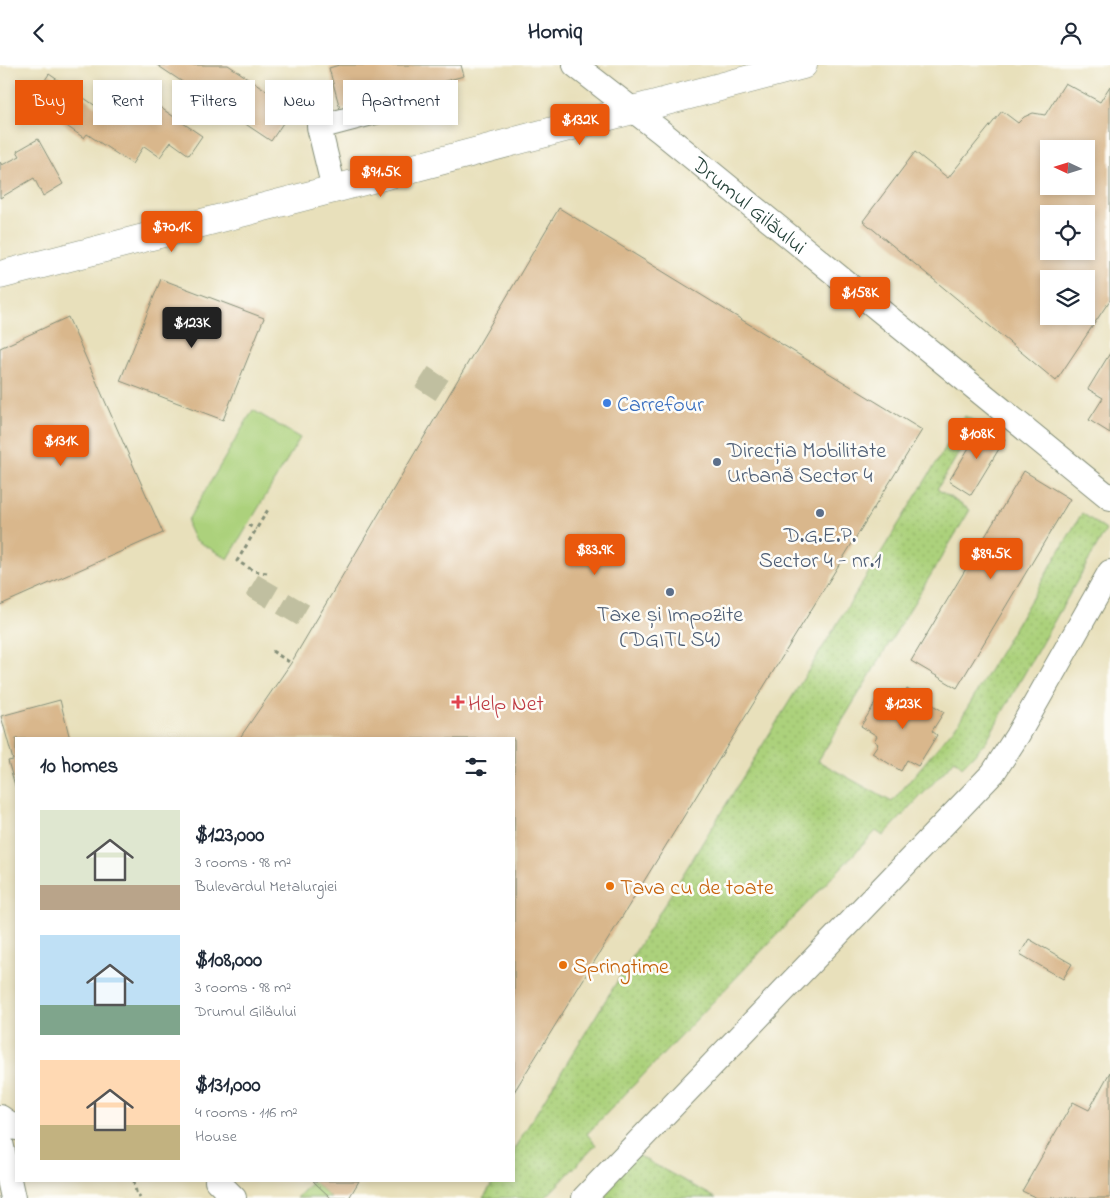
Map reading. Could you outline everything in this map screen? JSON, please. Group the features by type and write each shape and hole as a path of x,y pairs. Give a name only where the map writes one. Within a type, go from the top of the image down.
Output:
{"main road":[{"path":"0,275 803,65"}],"street":[{"name":"Drumul Gilăului","path":"575,65 634,110 1110,498"},
{"path":"334,189 319,127 343,121"},
{"path":"584,1198 993,773 1017,736 1110,571"},
{"path":"0,1117 15,1127"},
{"path":"0,1138 14,1198"},
{"path":"14,1198 27,1182"}],"path":[{"path":"267,573 254,571 237,561 269,508"},
{"path":"248,525 256,529"},
{"path":"272,651 292,663"},
{"path":"134,1182 136,1192 140,1198"}],"green space":[{"path":"253,410 300,438 228,559 194,539 188,526 188,520"},
{"path":"965,416 977,423 937,489 970,510 818,761 892,802 959,722 1082,513 1106,530 985,743 962,767 955,760 883,836 876,831 587,1134 596,1145 545,1198 483,1198 493,1182 515,1182 515,1147"},
{"path":"635,1154 716,1198 603,1198 598,1192"},
{"path":"314,1182 331,1198 297,1198"}],"building":[{"path":"157,65 228,65 251,80 180,80"},
{"path":"339,65 461,65 464,76 449,80 343,80 343,108 340,109 329,68"},
{"path":"49,74 58,80 45,80"},
{"path":"255,83 265,89 265,125 282,125 271,141 247,125 255,125"},
{"path":"1065,83 1100,102 1110,86 1110,300 1095,322 1095,270 1040,270 1040,325 1093,325 1056,381 863,221 915,152 948,178 1002,111 1018,123 1024,117 1033,113 1045,115"},
{"path":"83,97 93,104 93,125 162,125 162,109 172,115 172,125 186,125 202,136 189,155 171,142 160,157 144,146 132,164 87,134 84,138 65,125 83,125"},
{"path":"38,139 63,184 43,196 34,178 0,198 0,162 2,165 20,156 17,151"},
{"path":"559,208 922,430 515,1090 515,737 240,737 291,663"},
{"path":"161,279 264,318 223,420 120,381"},
{"path":"68,317 163,533 0,605 0,348"},
{"path":"1110,353 1110,433 1089,420 1103,398 1088,389"},
{"path":"982,426 1005,439 971,495 949,481"},
{"path":"1024,471 1070,499 957,688 911,661"},
{"path":"907,689 944,712 932,731 937,735 918,766 907,760 901,771 872,753 878,744 874,741 877,736 861,726 877,700 894,711"},
{"path":"60,700 69,737 15,737 15,786 8,761 13,760 1,716"},
{"path":"1029,939 1072,964 1063,979 1020,954"},
{"path":"1110,1072 1110,1198 1037,1198 1022,1191 1073,1102 1089,1110"},
{"path":"314,1182 358,1182 349,1198 331,1198"}],"tunnel":[{"path":"422,377 442,390"},
{"path":"252,585 303,615"}],"place":[{"name":"Carrefour","path":"607,403"},
{"name":"Direcția Mobilitate Urbană Sector 4","path":"717,462"},
{"name":"D.G.E.P. Sector 4 - nr.1","path":"820,513"},
{"name":"Taxe și Impozite (DGITL S4)","path":"670,592"},
{"name":"Help Net","path":"458,702"},
{"name":"Tava cu de toate","path":"610,886"},
{"name":"Springtime","path":"563,965"}]}
